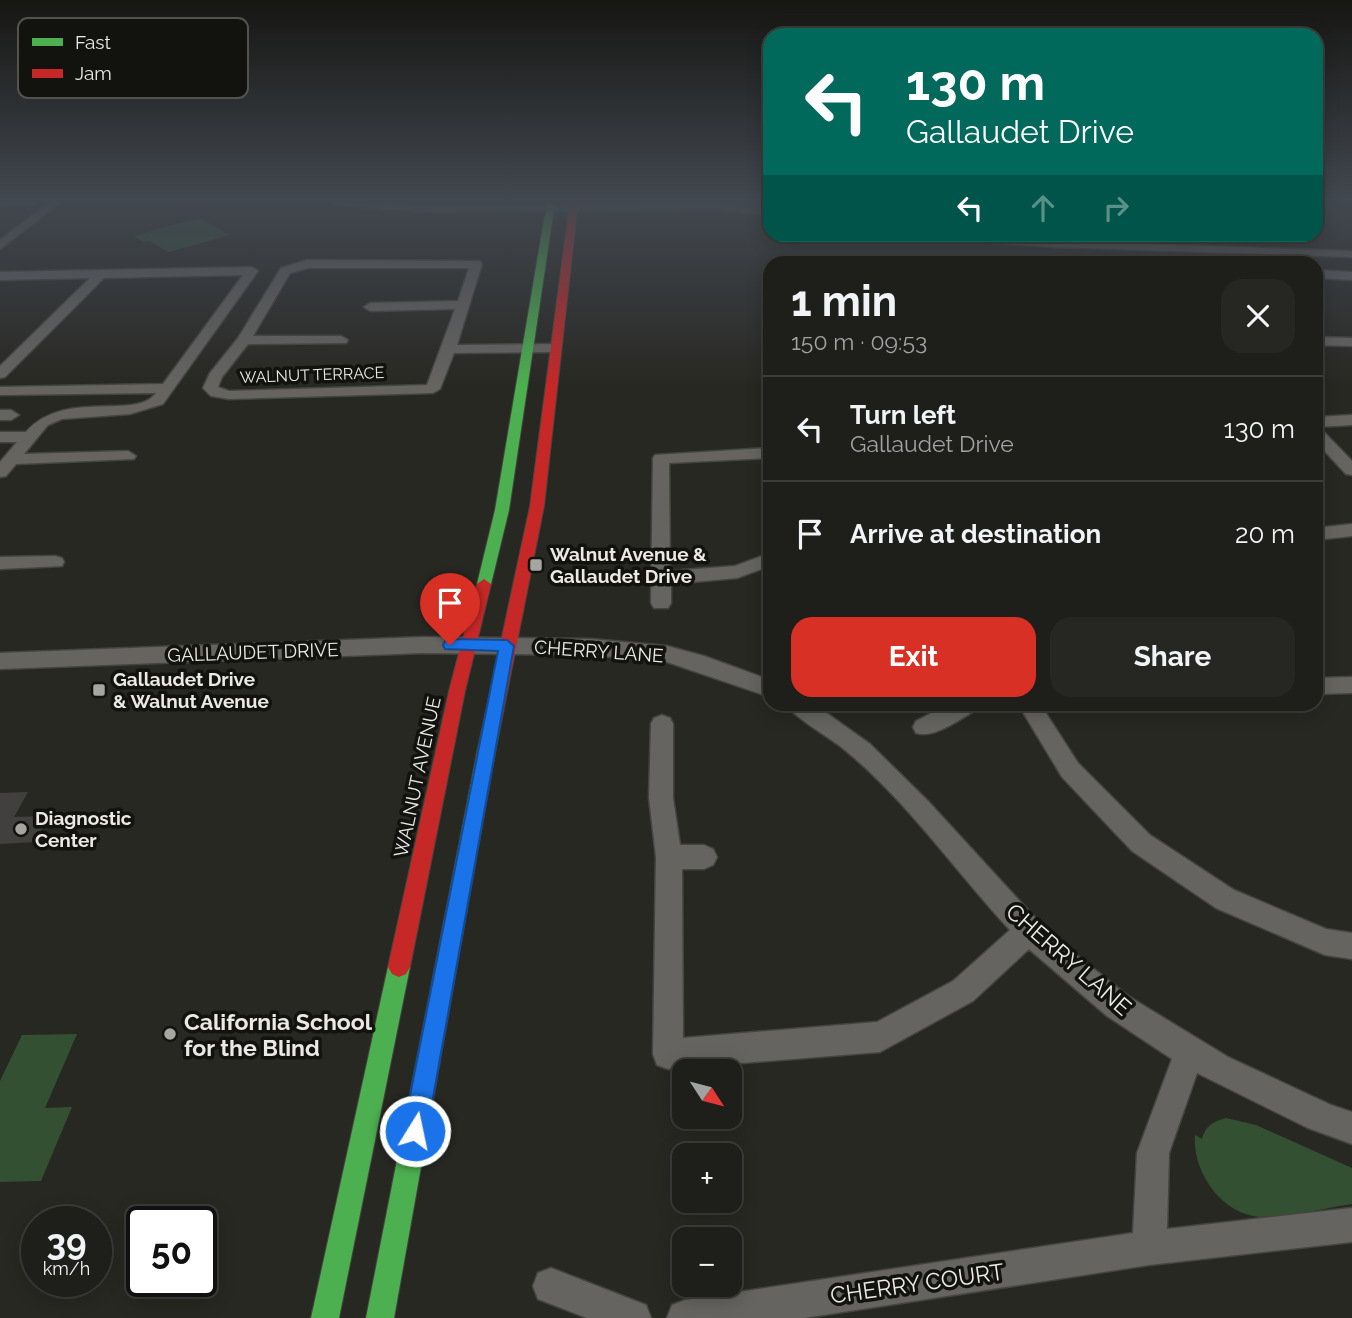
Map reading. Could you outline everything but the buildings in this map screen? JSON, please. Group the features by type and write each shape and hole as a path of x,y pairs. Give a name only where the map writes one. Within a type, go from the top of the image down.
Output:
{"main road":[{"name":"WALNUT AVENUE","path":"325,1318 457,691 502,510 541,264"},
{"path":"380,1318 507,646 540,488 565,264"}],"street":[{"name":"WALNUT TERRACE","path":"476,264 463,305 433,390 229,395 216,393 210,388 215,376 244,340 285,271 300,265 476,264"},
{"path":"0,276 252,271 158,401 150,405 64,412 43,422 5,466"},
{"path":"0,374 102,273"},
{"path":"1323,274 1352,276"},
{"path":"370,307 463,305"},
{"path":"1323,339 1352,342"},
{"name":"WALNUT TERRACE","path":"244,340 341,340"},
{"path":"451,342 555,342"},
{"path":"0,391 167,388"},
{"path":"1323,422 1352,420"},
{"path":"0,437 30,437"},
{"path":"1323,440 1352,470"},
{"path":"662,603 661,458 763,453"},
{"path":"5,466 128,456"},
{"path":"1323,533 1352,530"},
{"path":"0,563 55,562"},
{"path":"662,578 737,572 763,562"},
{"name":"GALLAUDET DRIVE","path":"0,662 469,645 507,646"},
{"name":"CHERRY LANE","path":"507,646 591,647 667,654 763,686"},
{"path":"1323,686 1352,685"},
{"name":"CHERRY LANE","path":"806,711 879,766 1029,931 1101,992 1189,1053 1263,1091 1352,1128"},
{"path":"924,727 955,711"},
{"path":"1033,711 1070,770 1142,843 1225,899 1325,942 1352,946"},
{"path":"662,724 661,798 669,858 667,1054 880,1037 963,990 1029,931"},
{"path":"669,858 704,857"},
{"path":"1149,1248 1153,1153 1189,1053"},
{"name":"CHERRY COURT","path":"685,1318 1149,1248 1352,1225"},
{"path":"551,1286 633,1318"}],"green space":[{"path":"77,1034 45,1108 72,1107 41,1181 0,1182 0,1081 22,1035"},
{"path":"1226,1118 1256,1125 1352,1168 1352,1204 1270,1217 1246,1214 1233,1208 1212,1188 1204,1176 1195,1149 1195,1135 1202,1139 1211,1125"}],"traffic: fast":[{"path":"484,584 502,510 541,264"},
{"path":"380,1318 486,753"},
{"path":"325,1318 399,967"}],"traffic: jam":[{"path":"486,753 537,506 567,264"},
{"path":"399,967 457,691 484,584"}],"place":[{"name":"Walnut Avenue & Gallaudet Drive","path":"536,565"},
{"name":"Gallaudet Drive & Walnut Avenue","path":"99,690"},
{"name":"Diagnostic Center","path":"21,829"},
{"name":"California School for the Blind","path":"170,1034"}],"route":[{"path":"415,1131 507,646 450,645"}]}
